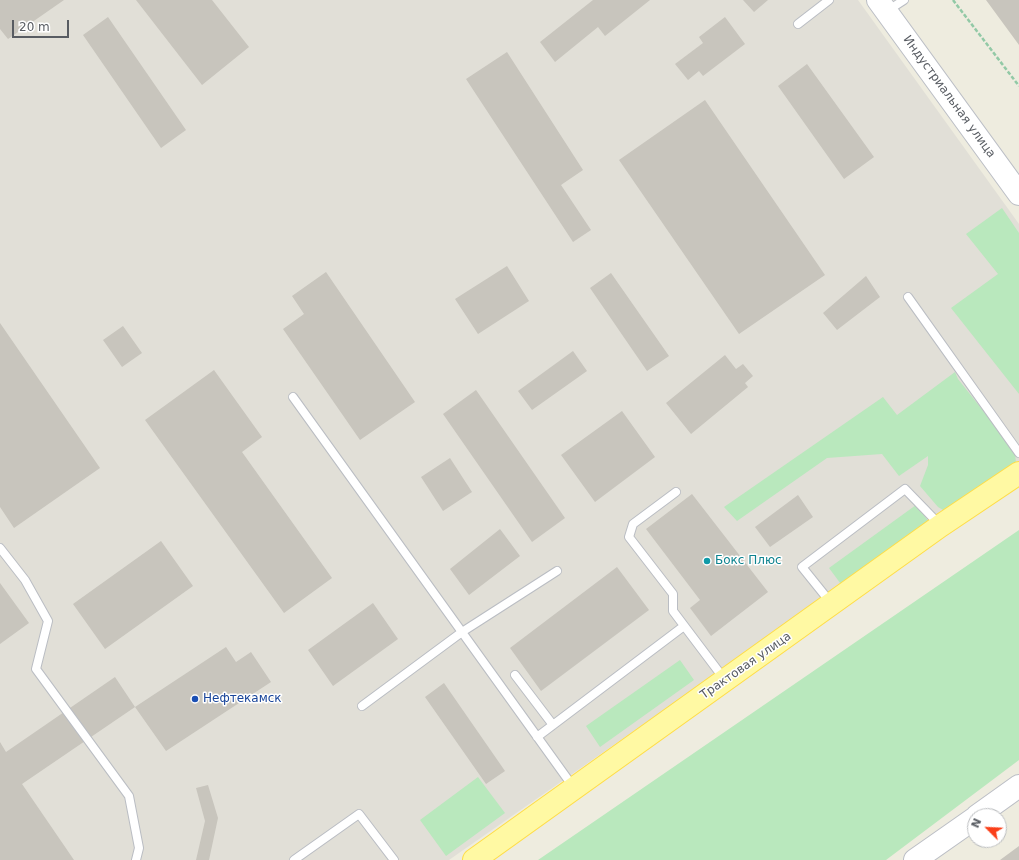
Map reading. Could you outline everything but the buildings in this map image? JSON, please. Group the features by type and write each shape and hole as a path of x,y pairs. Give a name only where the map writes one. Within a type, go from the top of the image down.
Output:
{"main road":[{"name":"Индустриальная улица","path":"890,4 1017,188"},
{"name":"Трактовая улица","path":"474,860 832,605 940,526 1019,473"},
{"path":"990,808 1015,792"},
{"path":"915,860 967,823"}],"lane":[{"path":"798,24 829,0"},
{"path":"908,297 1019,453"},
{"path":"293,397 574,789"},
{"path":"832,605 802,567 905,489 940,526"},
{"path":"676,492 633,524 629,537 672,594 673,612 725,681"},
{"path":"0,548 25,580 48,621 36,669 129,796 139,848 136,860"},
{"path":"362,706 462,632 557,571"},
{"path":"537,737 684,626"},
{"path":"515,675 553,725"},
{"path":"294,860 359,814 394,860"}],"path":[{"path":"953,0 1019,86"}],"shaded area":[{"path":"0,0 858,0 1019,224 1019,462 449,860 0,860"}],"green space":[{"path":"1002,208 1019,233 1019,394 951,308 998,274 966,234"},
{"path":"955,372 958,379 1015,451 1017,479 960,520 938,507 920,486 928,465 928,456 899,476 882,454 827,458 737,521 724,507 883,397 897,415"},
{"path":"916,505 937,532 849,595 829,568"},
{"path":"1019,530 1019,760 886,860 538,860"},
{"path":"680,660 694,680 600,747 586,726"},
{"path":"478,777 505,813 446,856 420,820"}],"place":[{"name":"Бокс Плюс","path":"707,561"},
{"name":"Нефтекамск","path":"195,699"}]}
